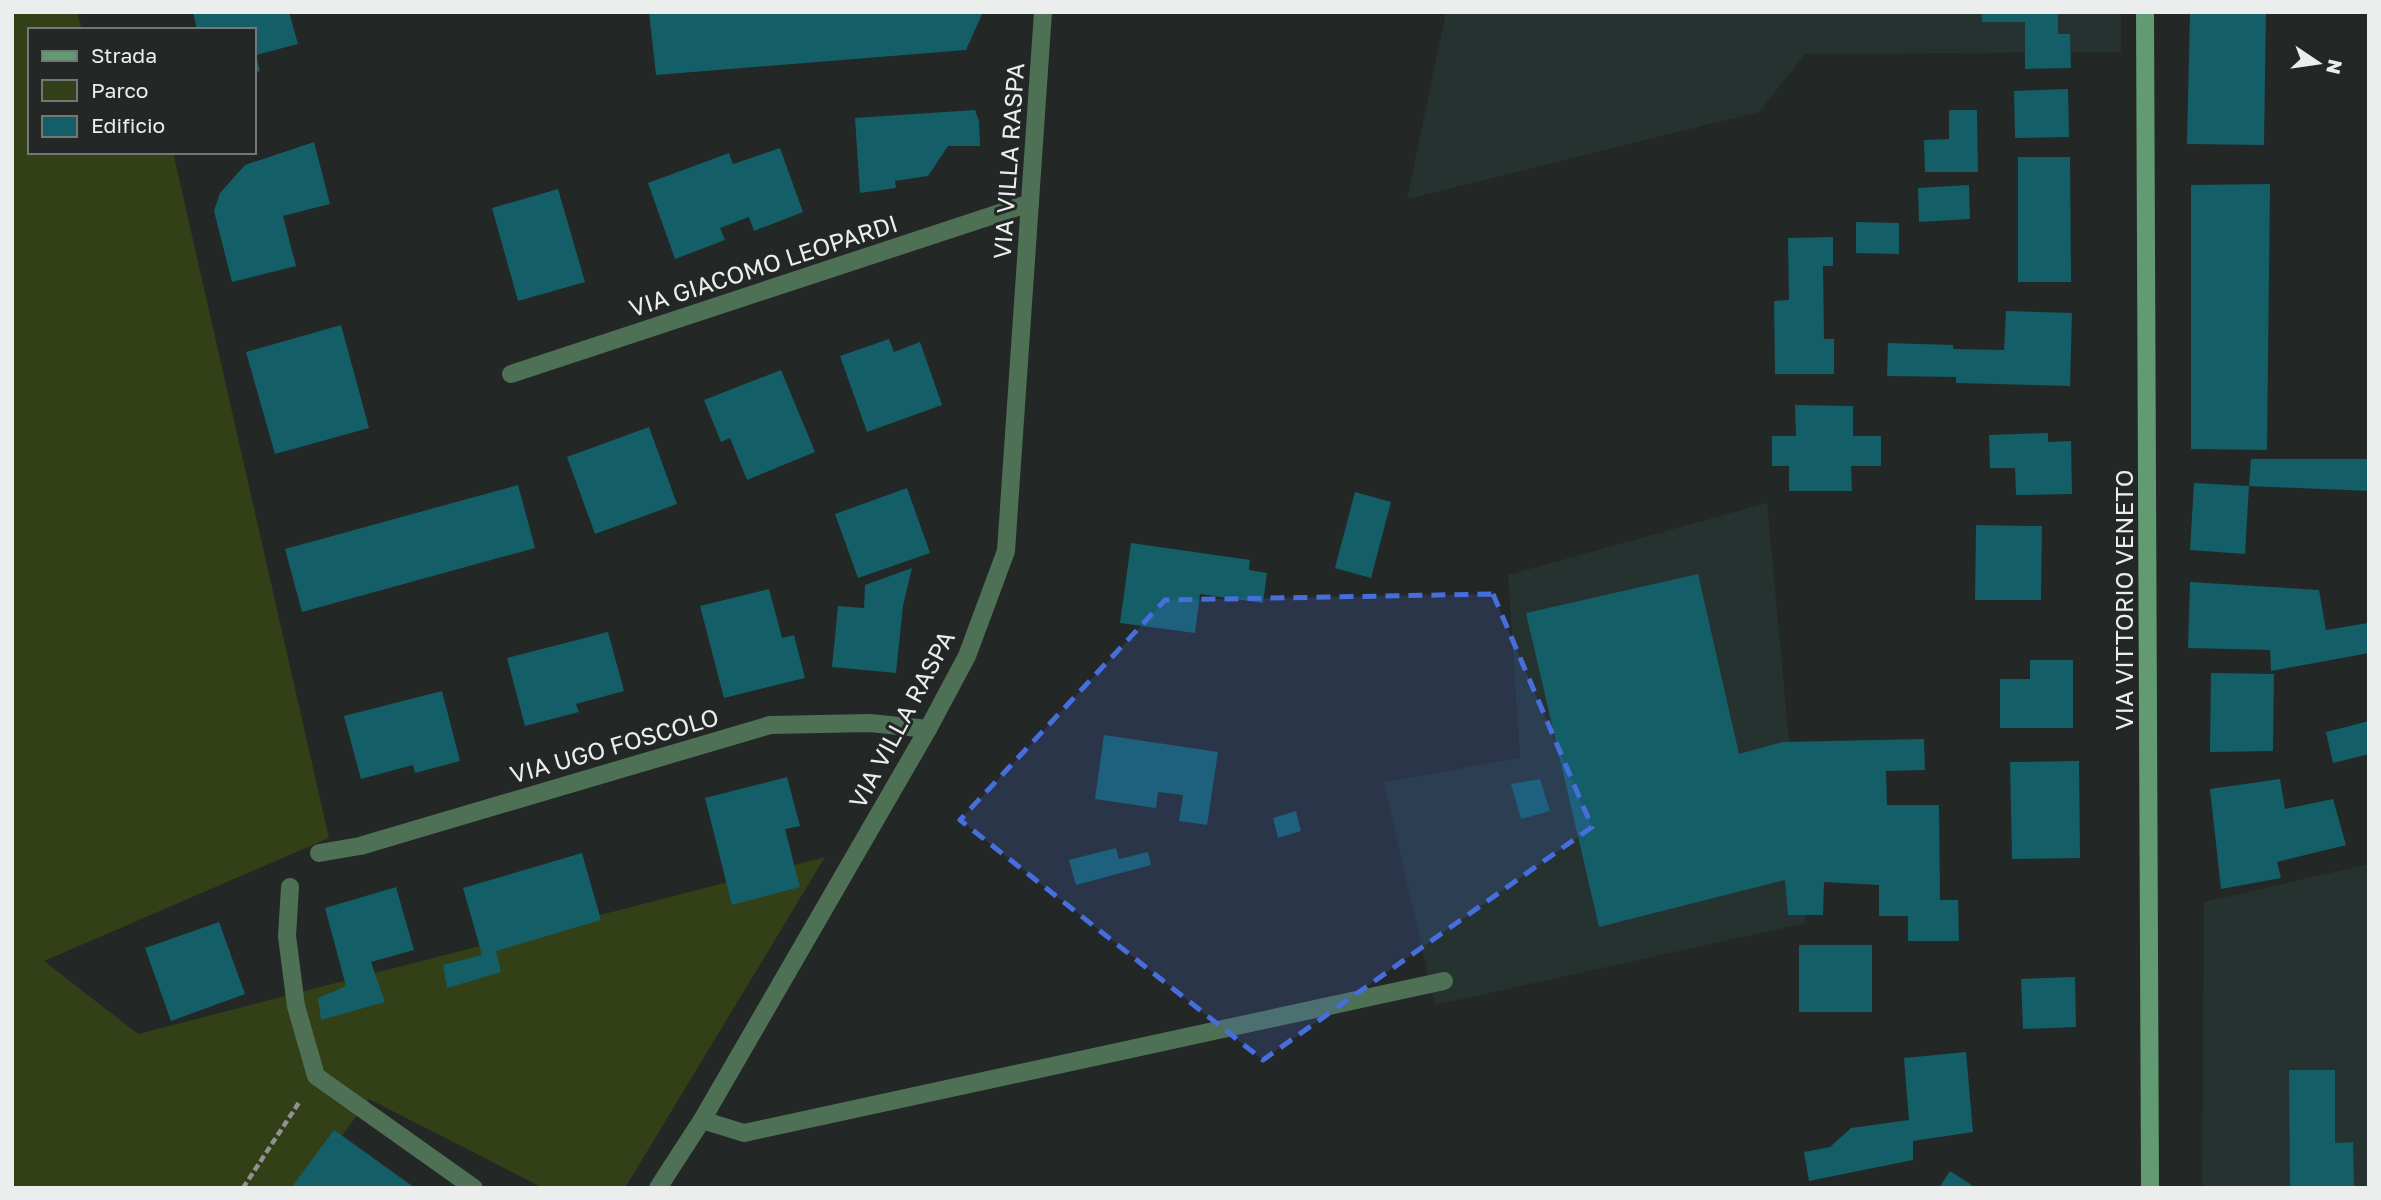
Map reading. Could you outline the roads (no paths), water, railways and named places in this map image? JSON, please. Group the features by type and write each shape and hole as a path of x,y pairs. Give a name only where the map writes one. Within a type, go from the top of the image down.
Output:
{"street":[{"name":"VIA VILLA RASPA","path":"658,1188 702,1120 928,729 967,656 1006,551 1043,12"},
{"name":"VIA VITTORIO VENETO","path":"2145,12 2150,1188"},
{"name":"VIA GIACOMO LEOPARDI","path":"511,374 1030,203"},
{"name":"VIA UGO FOSCOLO","path":"319,853 360,846 770,725 870,723 928,729"},
{"path":"290,887 287,936 296,1006 316,1076 474,1188"},
{"path":"702,1120 744,1133 1444,981"}]}
